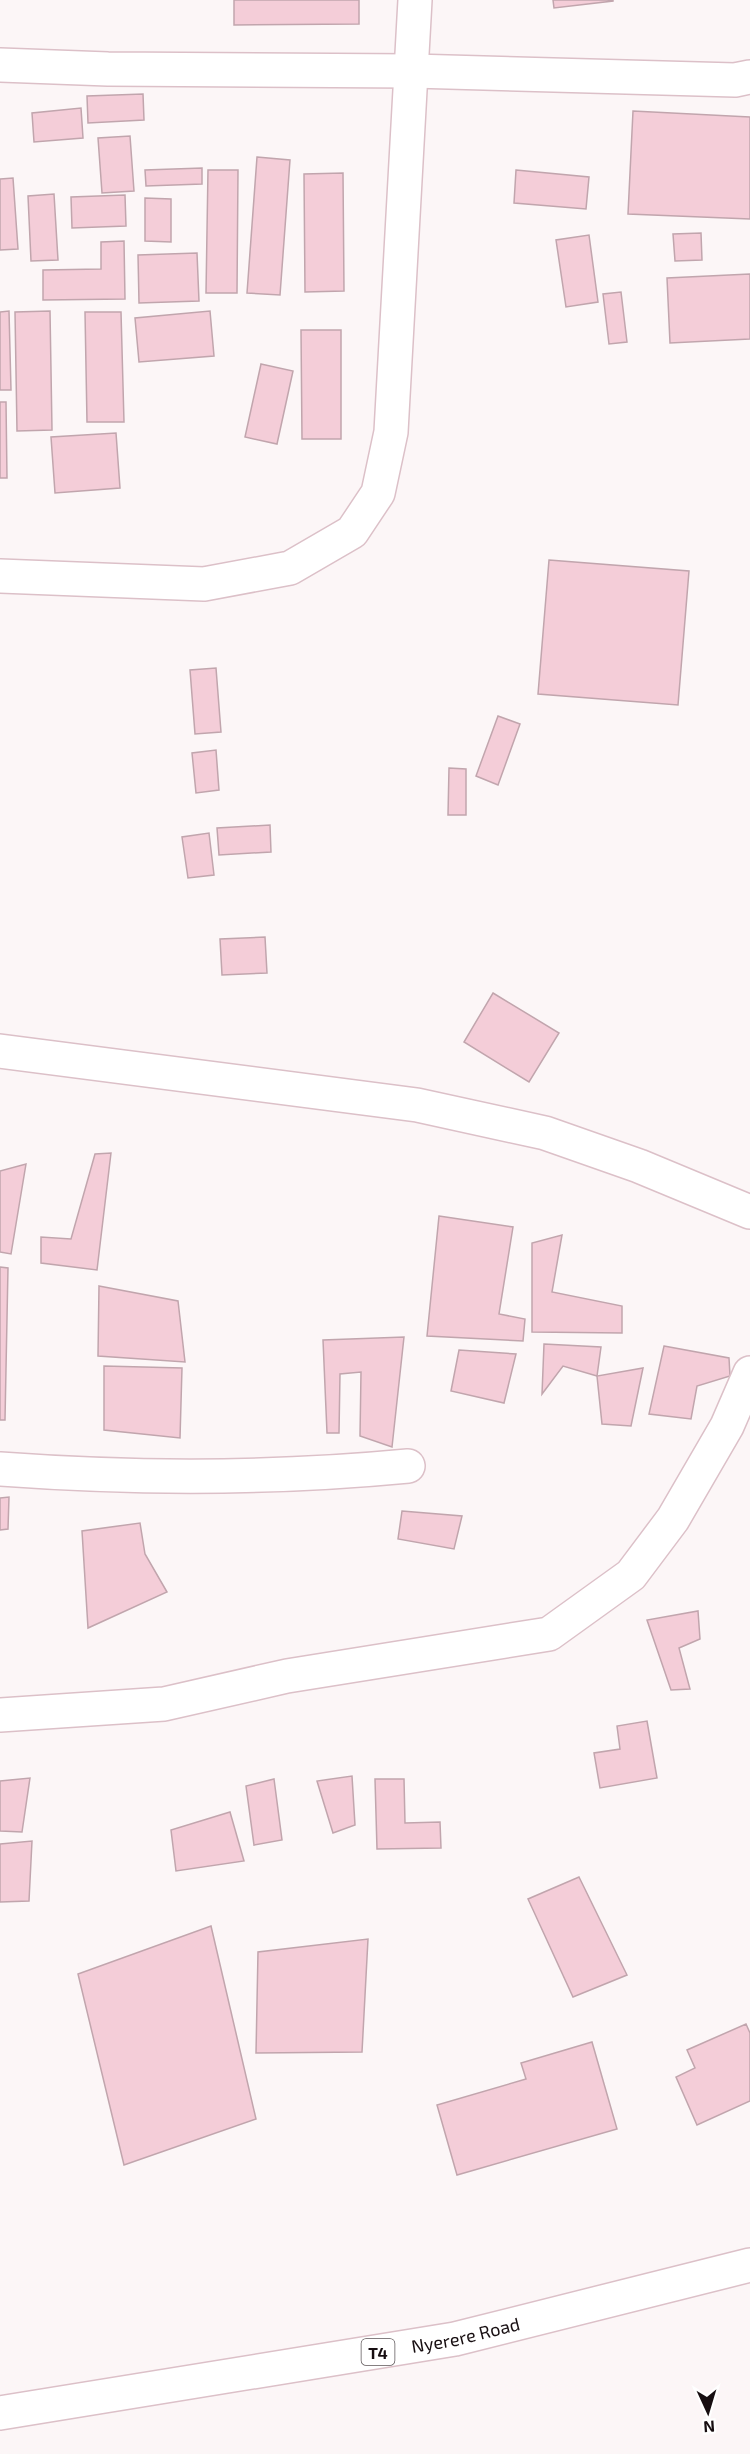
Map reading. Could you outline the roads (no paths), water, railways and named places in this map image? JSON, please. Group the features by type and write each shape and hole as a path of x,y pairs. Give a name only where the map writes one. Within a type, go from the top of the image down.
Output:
{"main road":[{"path":"0,576 204,584 290,568 352,532 378,493 392,432 416,0"},
{"path":"0,65 108,69 413,71 735,80 750,77"},
{"path":"0,1052 417,1105 545,1133 639,1166 750,1212"},
{"path":"0,1715 164,1704 287,1676 549,1634 631,1575 673,1519 727,1426 750,1373"},
{"path":"0,1469 87,1475 273,1476 408,1466"},
{"name":"Nyerere Road","path":"0,2413 455,2339 750,2265"}]}
